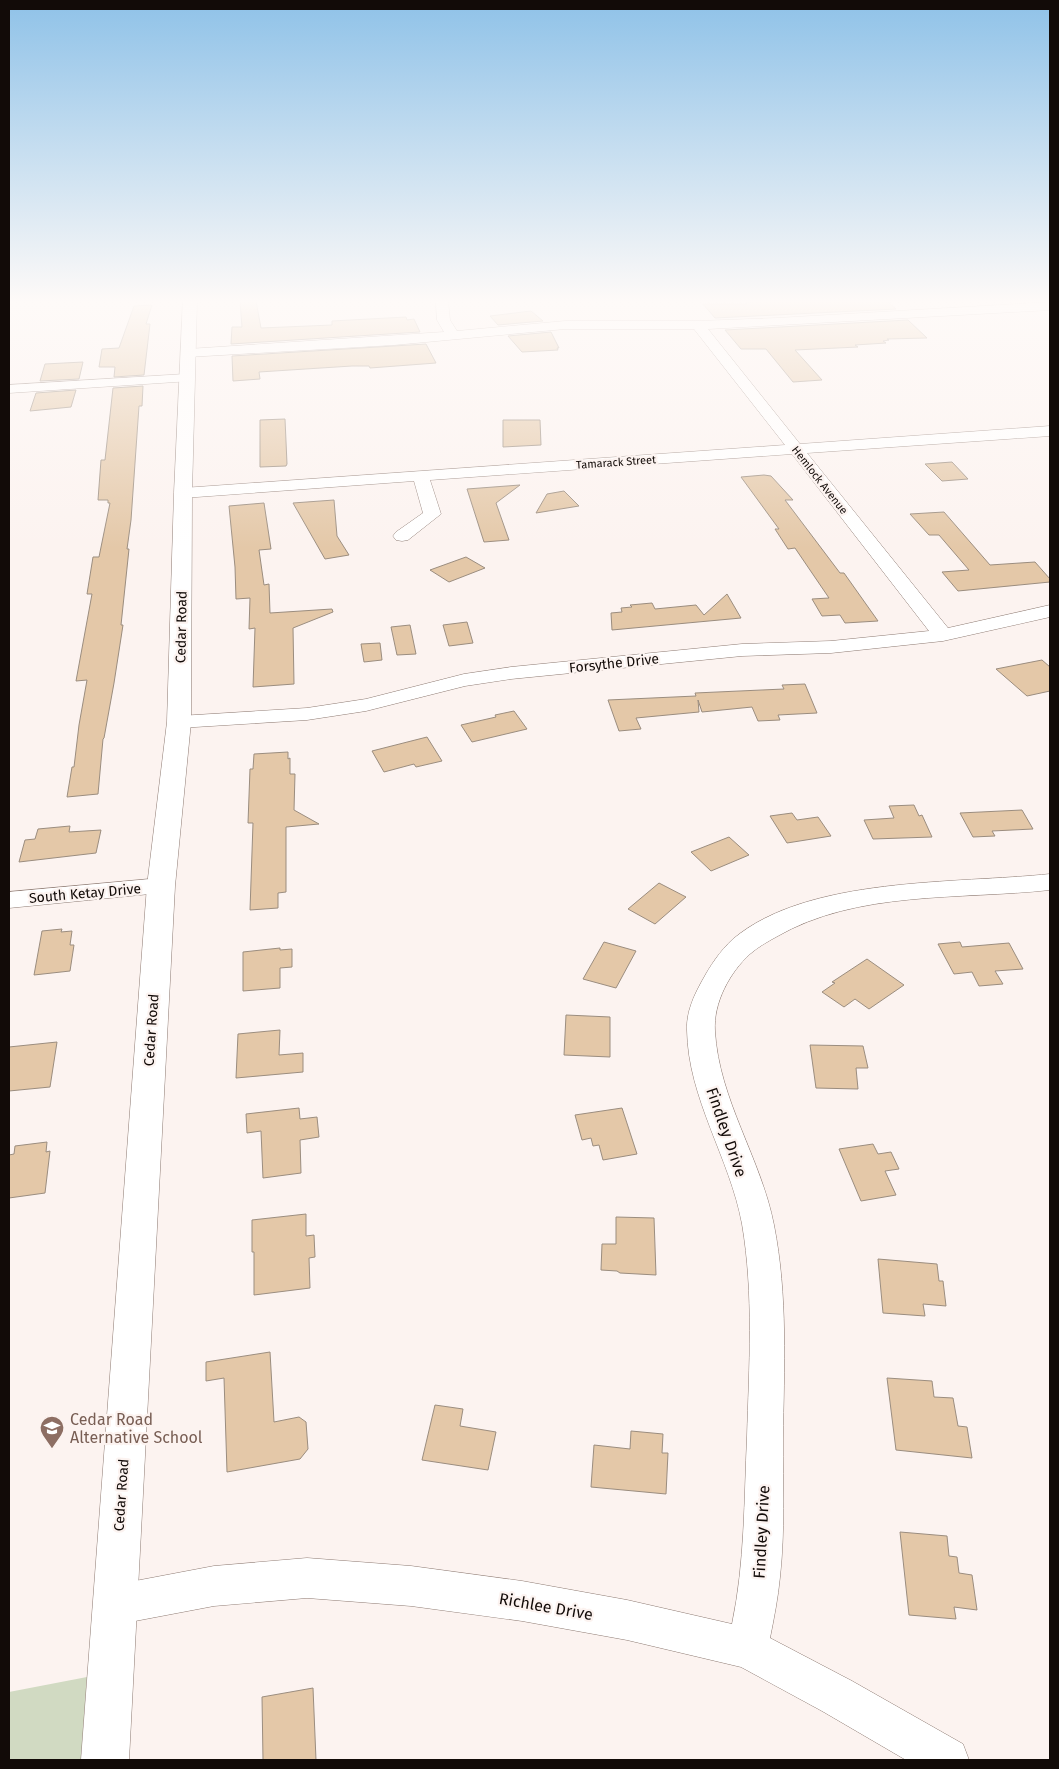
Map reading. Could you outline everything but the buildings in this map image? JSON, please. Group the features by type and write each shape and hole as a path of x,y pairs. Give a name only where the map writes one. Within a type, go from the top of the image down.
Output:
{"street":[{"path":"9,389 51,384"},
{"name":"Cedar Road","path":"105,1760 161,886 179,722 186,384"},
{"name":"Hemlock Avenue","path":"744,384 943,635"},
{"name":"Tamarack Street","path":"183,493 1050,431"},
{"path":"402,536 432,514 421,476"},
{"name":"Forsythe Drive","path":"179,722 307,714 366,705 464,680 511,673 742,650 831,647 943,635 1050,611"},
{"name":"Findley Drive","path":"747,1648 760,1572 768,1343 765,1273 757,1221 736,1152 714,1099 704,1060 701,1024 708,996 722,970 748,941 787,919 820,906 861,898 1015,887 1050,882"},
{"name":"South Ketay Drive","path":"9,900 161,886"},
{"name":"Richlee Drive","path":"114,1605 214,1586 307,1578 410,1586 522,1601 627,1620 747,1648 838,1696 947,1760"}],"green space":[{"path":"87,1677 81,1760 9,1760 9,1692"}],"place":[{"name":"Cedar Road Alternative School","path":"52,1449"}]}
